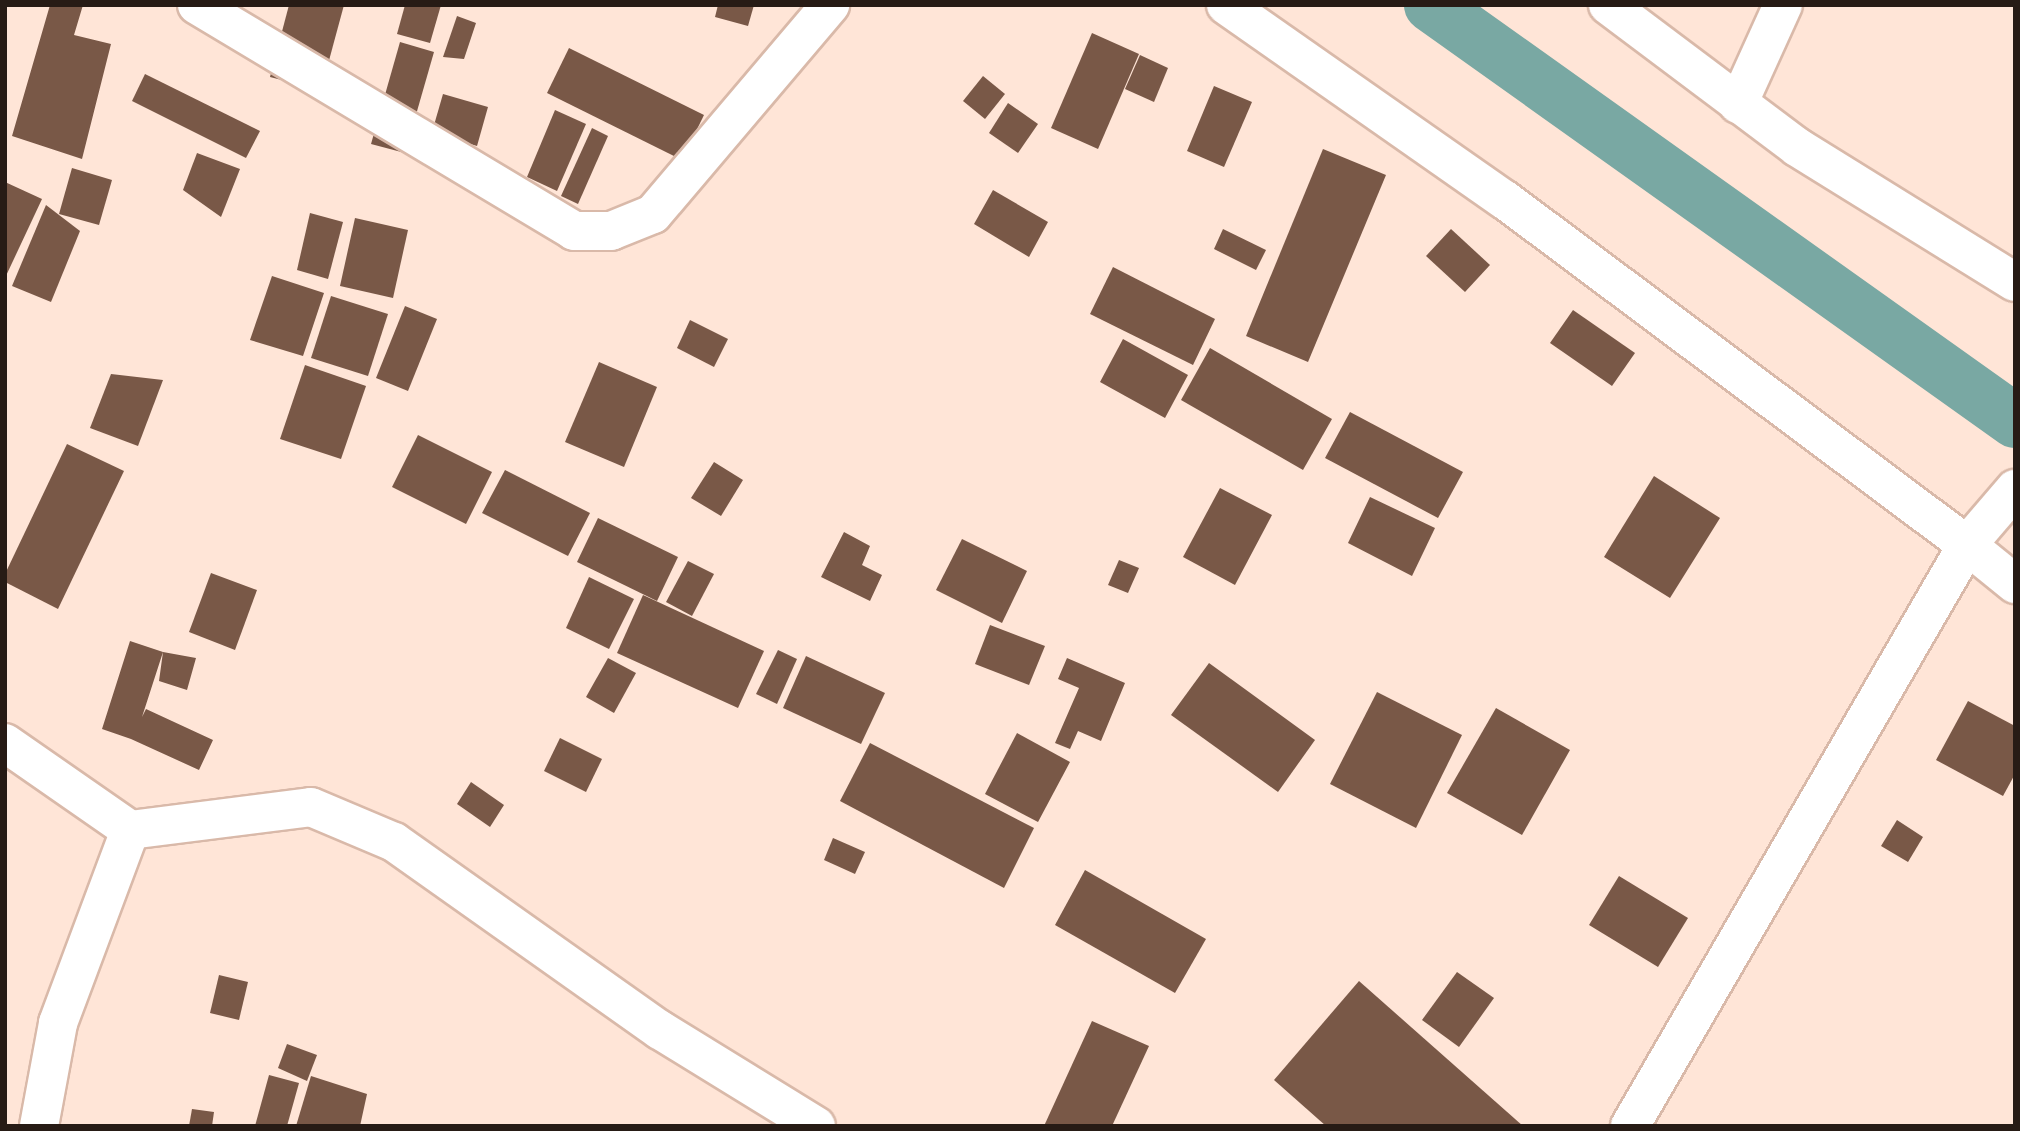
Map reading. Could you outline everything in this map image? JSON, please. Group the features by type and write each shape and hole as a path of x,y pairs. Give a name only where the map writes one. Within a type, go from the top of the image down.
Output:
{"street":[{"path":"197,5 574,231 611,231 653,214 830,5"},
{"path":"1226,5 1505,200 1973,538 2015,584"},
{"path":"1608,5 1797,147 2015,282"},
{"path":"1738,104 1783,5"},
{"path":"1630,1126 1973,538 2015,489"},
{"path":"5,743 130,830 311,807 394,842 660,1030 816,1126"},
{"path":"39,1126 58,1023 130,830"}],"building":[{"path":"50,5 83,5 74,35 111,44 82,159 12,136"},
{"path":"289,5 344,5 321,90 270,77"},
{"path":"405,5 441,5 430,43 397,34"},
{"path":"718,5 754,5 748,26 715,17"},
{"path":"457,16 476,23 464,59 443,57"},
{"path":"1092,33 1139,54 1098,149 1051,128"},
{"path":"400,42 434,52 405,153 371,144"},
{"path":"569,48 704,115 682,160 547,93"},
{"path":"1140,55 1168,68 1154,102 1125,89"},
{"path":"145,74 260,131 246,158 132,101"},
{"path":"983,76 1005,94 985,119 963,101"},
{"path":"1214,86 1252,102 1224,167 1187,151"},
{"path":"443,94 488,107 477,146 432,132"},
{"path":"1008,103 1038,124 1018,153 989,133"},
{"path":"555,110 586,124 557,191 527,177"},
{"path":"592,128 608,136 578,204 561,196"},
{"path":"1323,149 1386,175 1308,362 1246,336"},
{"path":"197,153 240,169 221,217 183,190"},
{"path":"72,168 112,180 99,225 59,214"},
{"path":"5,182 42,199 5,278"},
{"path":"993,190 1048,222 1029,257 974,224"},
{"path":"46,205 80,231 51,302 12,286"},
{"path":"310,213 343,222 328,279 297,270"},
{"path":"355,218 408,230 393,298 340,286"},
{"path":"1223,229 1266,250 1256,270 1214,249"},
{"path":"1451,229 1490,265 1465,292 1426,256"},
{"path":"1113,267 1215,319 1193,365 1090,314"},
{"path":"272,276 324,293 303,356 250,340"},
{"path":"331,296 388,314 368,376 311,358"},
{"path":"405,306 437,319 408,391 376,378"},
{"path":"1573,310 1635,353 1612,386 1550,343"},
{"path":"690,320 728,339 714,367 677,348"},
{"path":"1123,339 1188,375 1165,418 1100,382"},
{"path":"1210,348 1332,419 1303,470 1181,400"},
{"path":"599,362 657,387 624,467 565,442"},
{"path":"305,365 366,386 341,459 280,439"},
{"path":"111,374 163,380 138,446 90,428"},
{"path":"1350,412 1463,472 1438,518 1325,458"},
{"path":"418,435 492,472 466,524 392,487"},
{"path":"67,444 124,471 58,609 5,582 5,574"},
{"path":"714,462 743,480 721,516 691,498"},
{"path":"505,470 590,513 568,556 482,513"},
{"path":"1654,476 1720,518 1670,598 1604,557"},
{"path":"1220,488 1272,515 1235,585 1183,557"},
{"path":"1370,497 1435,528 1412,576 1348,543"},
{"path":"598,518 678,557 657,601 577,562"},
{"path":"844,532 870,546 862,565 882,575 870,601 821,577"},
{"path":"962,539 1027,571 1002,623 936,590"},
{"path":"1119,560 1139,568 1128,593 1108,585"},
{"path":"688,561 714,574 692,616 666,602"},
{"path":"211,573 257,590 235,650 189,632"},
{"path":"589,577 634,599 609,649 566,628"},
{"path":"643,595 764,651 738,708 617,653"},
{"path":"990,625 1045,646 1029,685 975,664"},
{"path":"130,641 163,652 142,717 146,709 213,740 199,770 102,729"},
{"path":"778,650 797,659 777,704 756,694"},
{"path":"163,652 196,658 187,690 159,681"},
{"path":"806,656 885,693 861,744 783,708"},
{"path":"608,658 636,673 614,713 586,697"},
{"path":"1067,658 1125,683 1101,741 1078,731 1070,749 1055,743 1079,688 1058,679"},
{"path":"1209,663 1315,740 1278,792 1171,715"},
{"path":"1377,692 1462,735 1416,828 1330,784"},
{"path":"1968,701 2015,726 2015,774 2003,796 1936,760"},
{"path":"1496,708 1570,750 1522,835 1447,793"},
{"path":"1017,733 1070,762 1038,822 985,794"},
{"path":"560,738 602,759 586,792 544,771"},
{"path":"870,743 1034,828 1004,888 840,801"},
{"path":"471,782 504,805 490,827 457,804"},
{"path":"1897,820 1923,837 1908,862 1881,846"},
{"path":"833,838 865,852 855,874 824,860"},
{"path":"1085,870 1206,939 1175,993 1055,925"},
{"path":"1619,876 1688,918 1658,967 1589,925"},
{"path":"1457,972 1494,998 1459,1047 1422,1020"},
{"path":"219,975 248,982 239,1020 210,1013"},
{"path":"1359,981 1523,1126 1326,1126 1274,1080"},
{"path":"1092,1021 1149,1046 1112,1126 1044,1126"},
{"path":"287,1044 317,1055 307,1081 278,1068"},
{"path":"269,1075 299,1083 287,1126 255,1126"},
{"path":"311,1076 367,1094 360,1126 296,1126"},
{"path":"192,1109 214,1112 212,1126 189,1126"}],"waterway":[{"path":"1431,5 2015,421"}]}
